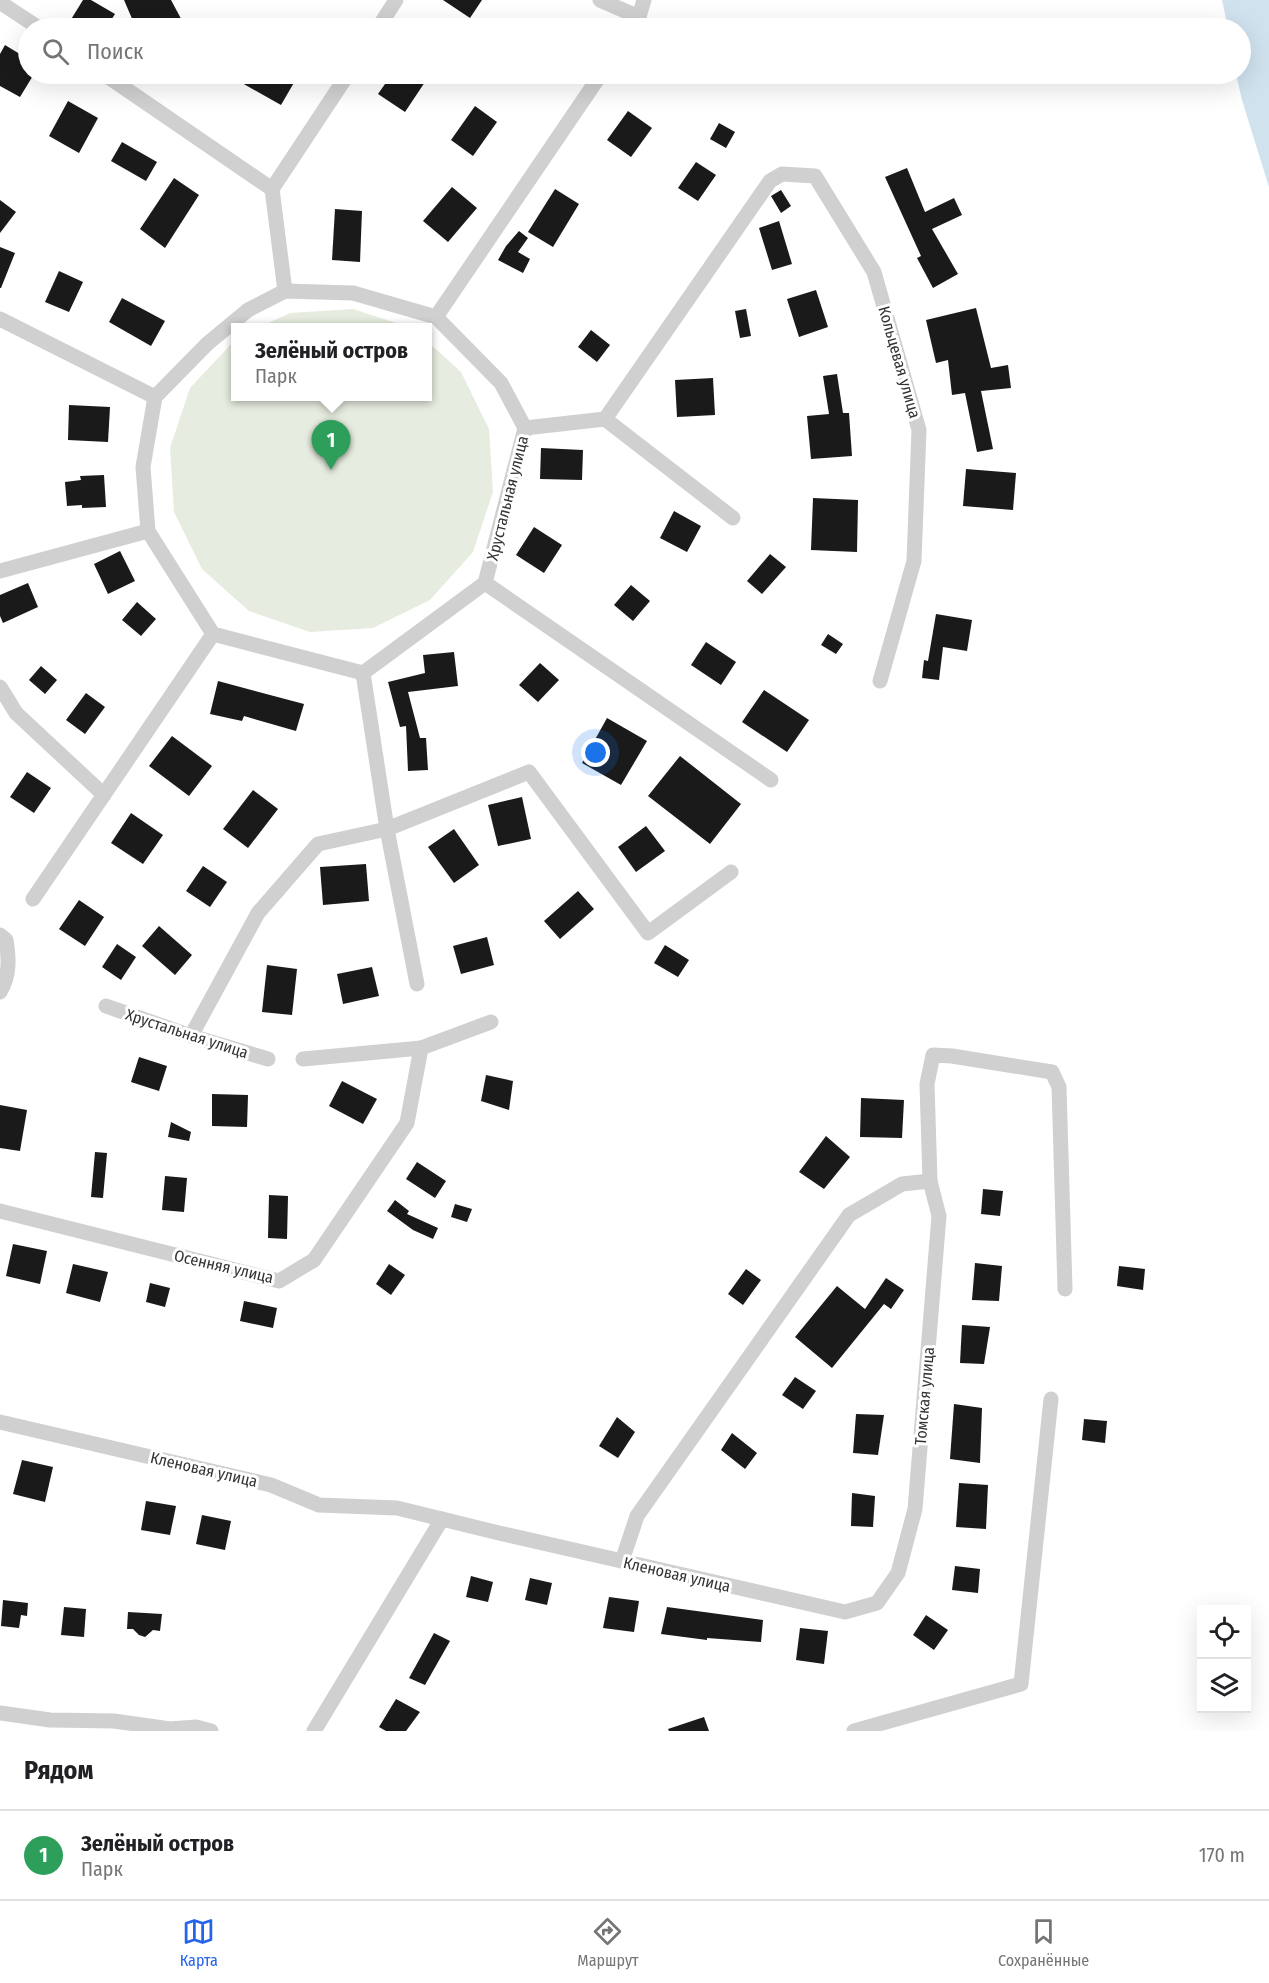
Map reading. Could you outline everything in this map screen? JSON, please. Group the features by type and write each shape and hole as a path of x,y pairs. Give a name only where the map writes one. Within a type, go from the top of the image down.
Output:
{"street":[{"path":"384,18 396,0"},
{"path":"600,0 627,18"},
{"path":"637,18 644,0"},
{"path":"6,5 25,18"},
{"path":"119,84 272,189"},
{"path":"285,291 272,189 341,84"},
{"path":"436,317 594,84"},
{"name":"Кольцевая улица","path":"605,419 770,182 782,174 815,176 874,272 919,430 914,561 880,681"},
{"name":"Хрустальная улица","path":"232,323 248,310 285,291 353,293 436,317 501,383 525,429 485,584 363,673"},
{"path":"0,319 155,397 143,467 148,531 213,634 363,673 387,829 417,984"},
{"name":"Хрустальная улица","path":"155,397 207,344 231,324"},
{"path":"525,429 605,419 733,518"},
{"path":"0,571 148,531"},
{"path":"485,584 771,780"},
{"path":"33,899 213,634"},
{"path":"0,687 16,713 104,795"},
{"path":"191,1036 258,913 318,844 387,829 529,772 648,933 731,872"},
{"path":"0,935 6,940 10,961 2,989"},
{"name":"Хрустальная улица","path":"106,1006 191,1036 268,1059"},
{"path":"303,1059 421,1047 490,1022"},
{"name":"Осенняя улица","path":"0,1211 279,1281 314,1260 407,1123 421,1047"},
{"name":"Томская улица","path":"898,1573 915,1509 939,1216 930,1181 927,1084 933,1055 1052,1072 1059,1088 1065,1288"},
{"path":"622,1561 637,1516 849,1215 902,1184 930,1181"},
{"path":"854,1731 1021,1684 1052,1399"},
{"name":"Кленовая улица","path":"0,1422 271,1485 319,1505 397,1508 844,1612 877,1604 898,1573"},
{"path":"314,1731 442,1519"},
{"path":"0,1713 50,1720 114,1721 170,1730 196,1727 211,1731"}],"shaded area":[{"path":"353,309 396,323 269,323 290,313"},
{"path":"231,344 231,401 432,401 432,346 461,372 489,429 493,492 473,552 430,600 373,628 310,632 249,611 202,569 174,512 170,448 190,388"}],"water":[{"path":"1222,0 1269,0 1269,187 1238,84 1251,84 1251,18 1226,18"}],"building":[{"path":"83,0 91,0 115,14 112,18 72,18"},
{"path":"124,0 171,0 181,18 132,18"},
{"path":"443,0 482,0 470,18"},
{"path":"5,45 18,53 18,84 28,84 20,97 0,86 0,54"},
{"path":"244,84 293,84 281,105"},
{"path":"385,84 424,84 405,112 378,94"},
{"path":"68,101 98,118 79,153 49,136"},
{"path":"475,106 497,122 473,156 451,140"},
{"path":"628,111 652,128 631,157 607,140"},
{"path":"719,123 735,132 726,148 710,139"},
{"path":"122,142 157,162 146,181 111,161"},
{"path":"696,162 716,175 698,201 678,188"},
{"path":"907,168 925,212 954,198 962,215 932,229 958,274 933,288 917,258 921,256 885,177"},
{"path":"174,178 199,195 165,248 140,229"},
{"path":"452,187 477,208 448,242 423,221"},
{"path":"555,189 579,204 553,247 528,232"},
{"path":"781,190 791,206 781,213 771,196"},
{"path":"0,200 16,212 0,233"},
{"path":"335,209 362,211 360,262 332,260"},
{"path":"779,221 792,264 772,270 759,228"},
{"path":"519,231 528,238 518,252 530,259 523,273 498,260"},
{"path":"0,247 15,253 1,288 0,288"},
{"path":"59,271 83,282 69,312 45,302"},
{"path":"816,290 828,327 799,337 787,299"},
{"path":"122,298 165,321 151,346 109,322"},
{"path":"976,308 991,368 1008,365 1011,388 981,391 993,449 977,452 965,393 952,395 948,360 936,363 926,320"},
{"path":"746,309 751,336 740,338 735,311"},
{"path":"591,330 610,345 597,362 578,347"},
{"path":"837,374 843,413 849,413 852,456 811,459 807,416 829,414 823,376"},
{"path":"713,378 715,415 677,417 675,380"},
{"path":"69,405 110,407 108,442 68,440"},
{"path":"541,448 583,450 582,480 540,479"},
{"path":"966,469 1016,473 1013,510 963,506"},
{"path":"104,475 106,507 67,506 65,482 81,480 80,476"},
{"path":"813,498 858,500 857,552 811,550"},
{"path":"674,511 701,526 687,552 660,538"},
{"path":"534,527 562,545 544,573 516,555"},
{"path":"120,551 135,581 108,594 94,564"},
{"path":"770,554 786,567 762,594 747,581"},
{"path":"28,583 38,607 3,623 0,616 0,595"},
{"path":"631,585 650,601 633,621 614,605"},
{"path":"137,602 156,619 141,636 122,620"},
{"path":"936,614 972,620 967,651 943,647 939,680 922,678 924,660 928,661"},
{"path":"828,634 843,644 836,654 821,645"},
{"path":"706,642 736,662 721,685 691,665"},
{"path":"454,652 458,686 408,692 420,738 426,738 428,770 408,771 406,726 400,727 388,682 425,673 423,655"},
{"path":"540,663 559,680 538,702 519,685"},
{"path":"41,666 57,680 45,694 29,680"},
{"path":"218,681 304,704 296,731 244,716 242,721 210,714"},
{"path":"764,690 809,720 787,752 742,722"},
{"path":"86,693 105,707 85,734 66,720"},
{"path":"607,718 647,741 621,785 582,763"},
{"path":"172,736 212,766 189,796 149,766"},
{"path":"680,756 741,804 710,844 648,796"},
{"path":"27,772 51,788 34,813 10,797"},
{"path":"253,790 278,809 248,848 223,829"},
{"path":"522,797 531,839 498,846 488,805"},
{"path":"131,813 163,835 143,864 111,843"},
{"path":"646,826 665,851 636,872 618,847"},
{"path":"454,829 479,865 454,883 428,847"},
{"path":"366,864 369,901 323,905 320,867"},
{"path":"203,866 227,882 210,907 186,891"},
{"path":"578,891 594,909 560,939 544,921"},
{"path":"79,900 104,917 85,946 59,929"},
{"path":"159,926 192,955 175,975 142,946"},
{"path":"487,937 494,965 461,974 453,946"},
{"path":"117,944 136,957 121,980 102,967"},
{"path":"665,945 689,960 678,977 654,963"},
{"path":"267,965 297,969 292,1015 262,1012"},
{"path":"372,967 379,996 343,1004 337,974"},
{"path":"139,1057 167,1066 159,1091 131,1082"},
{"path":"486,1075 513,1081 509,1110 481,1101"},
{"path":"342,1081 377,1099 363,1124 329,1106"},
{"path":"212,1094 248,1095 247,1127 212,1126"},
{"path":"861,1098 904,1100 902,1138 860,1137"},
{"path":"0,1105 27,1110 20,1151 0,1148"},
{"path":"171,1122 191,1132 189,1141 168,1137"},
{"path":"826,1136 850,1157 824,1189 799,1172"},
{"path":"95,1152 107,1153 103,1198 91,1197"},
{"path":"417,1162 446,1181 435,1198 406,1179"},
{"path":"165,1176 187,1178 184,1212 162,1210"},
{"path":"983,1189 1003,1191 1000,1216 981,1214"},
{"path":"269,1195 288,1196 287,1239 268,1238"},
{"path":"395,1200 409,1211 407,1214 438,1228 433,1239 413,1230 387,1211"},
{"path":"455,1204 472,1209 467,1222 451,1217"},
{"path":"13,1244 47,1251 40,1284 6,1276"},
{"path":"975,1263 1002,1266 999,1301 972,1300"},
{"path":"73,1264 108,1272 100,1302 66,1293"},
{"path":"389,1264 405,1275 391,1295 376,1284"},
{"path":"1119,1266 1145,1269 1143,1290 1117,1286"},
{"path":"746,1269 761,1280 743,1305 728,1294"},
{"path":"886,1278 904,1290 891,1309 884,1304 832,1368 795,1337 837,1286 865,1309"},
{"path":"150,1283 170,1288 165,1307 146,1302"},
{"path":"244,1301 277,1308 273,1328 240,1321"},
{"path":"962,1325 990,1327 984,1364 960,1363"},
{"path":"795,1377 816,1391 803,1409 782,1395"},
{"path":"954,1404 982,1408 980,1463 950,1459"},
{"path":"856,1414 884,1415 878,1455 853,1453"},
{"path":"617,1417 635,1432 618,1458 599,1446"},
{"path":"1084,1419 1107,1421 1105,1443 1082,1440"},
{"path":"732,1433 757,1453 745,1469 721,1450"},
{"path":"22,1460 53,1467 45,1502 13,1494"},
{"path":"959,1483 988,1485 986,1529 956,1527"},
{"path":"852,1493 875,1496 873,1527 851,1526"},
{"path":"146,1501 176,1506 170,1535 141,1530"},
{"path":"202,1515 231,1521 225,1550 196,1544"},
{"path":"955,1566 980,1569 978,1593 952,1590"},
{"path":"471,1576 493,1582 488,1602 466,1597"},
{"path":"530,1578 552,1583 547,1605 525,1600"},
{"path":"609,1597 639,1601 634,1632 603,1628"},
{"path":"3,1600 28,1603 27,1616 21,1615 19,1628 1,1626"},
{"path":"64,1607 86,1609 84,1637 61,1635"},
{"path":"667,1607 763,1620 761,1642 707,1638 707,1640 661,1634"},
{"path":"128,1612 162,1614 160,1631 153,1630 145,1637 133,1629 127,1629"},
{"path":"926,1615 948,1630 934,1650 913,1635"},
{"path":"800,1628 828,1631 824,1664 796,1660"},
{"path":"434,1633 450,1641 425,1685 409,1678"},
{"path":"396,1699 420,1712 406,1731 386,1731 379,1727"},
{"path":"704,1717 709,1731 669,1731 668,1729"}],"place":[{"name":"Зелёный остров","path":"331,470"}]}
